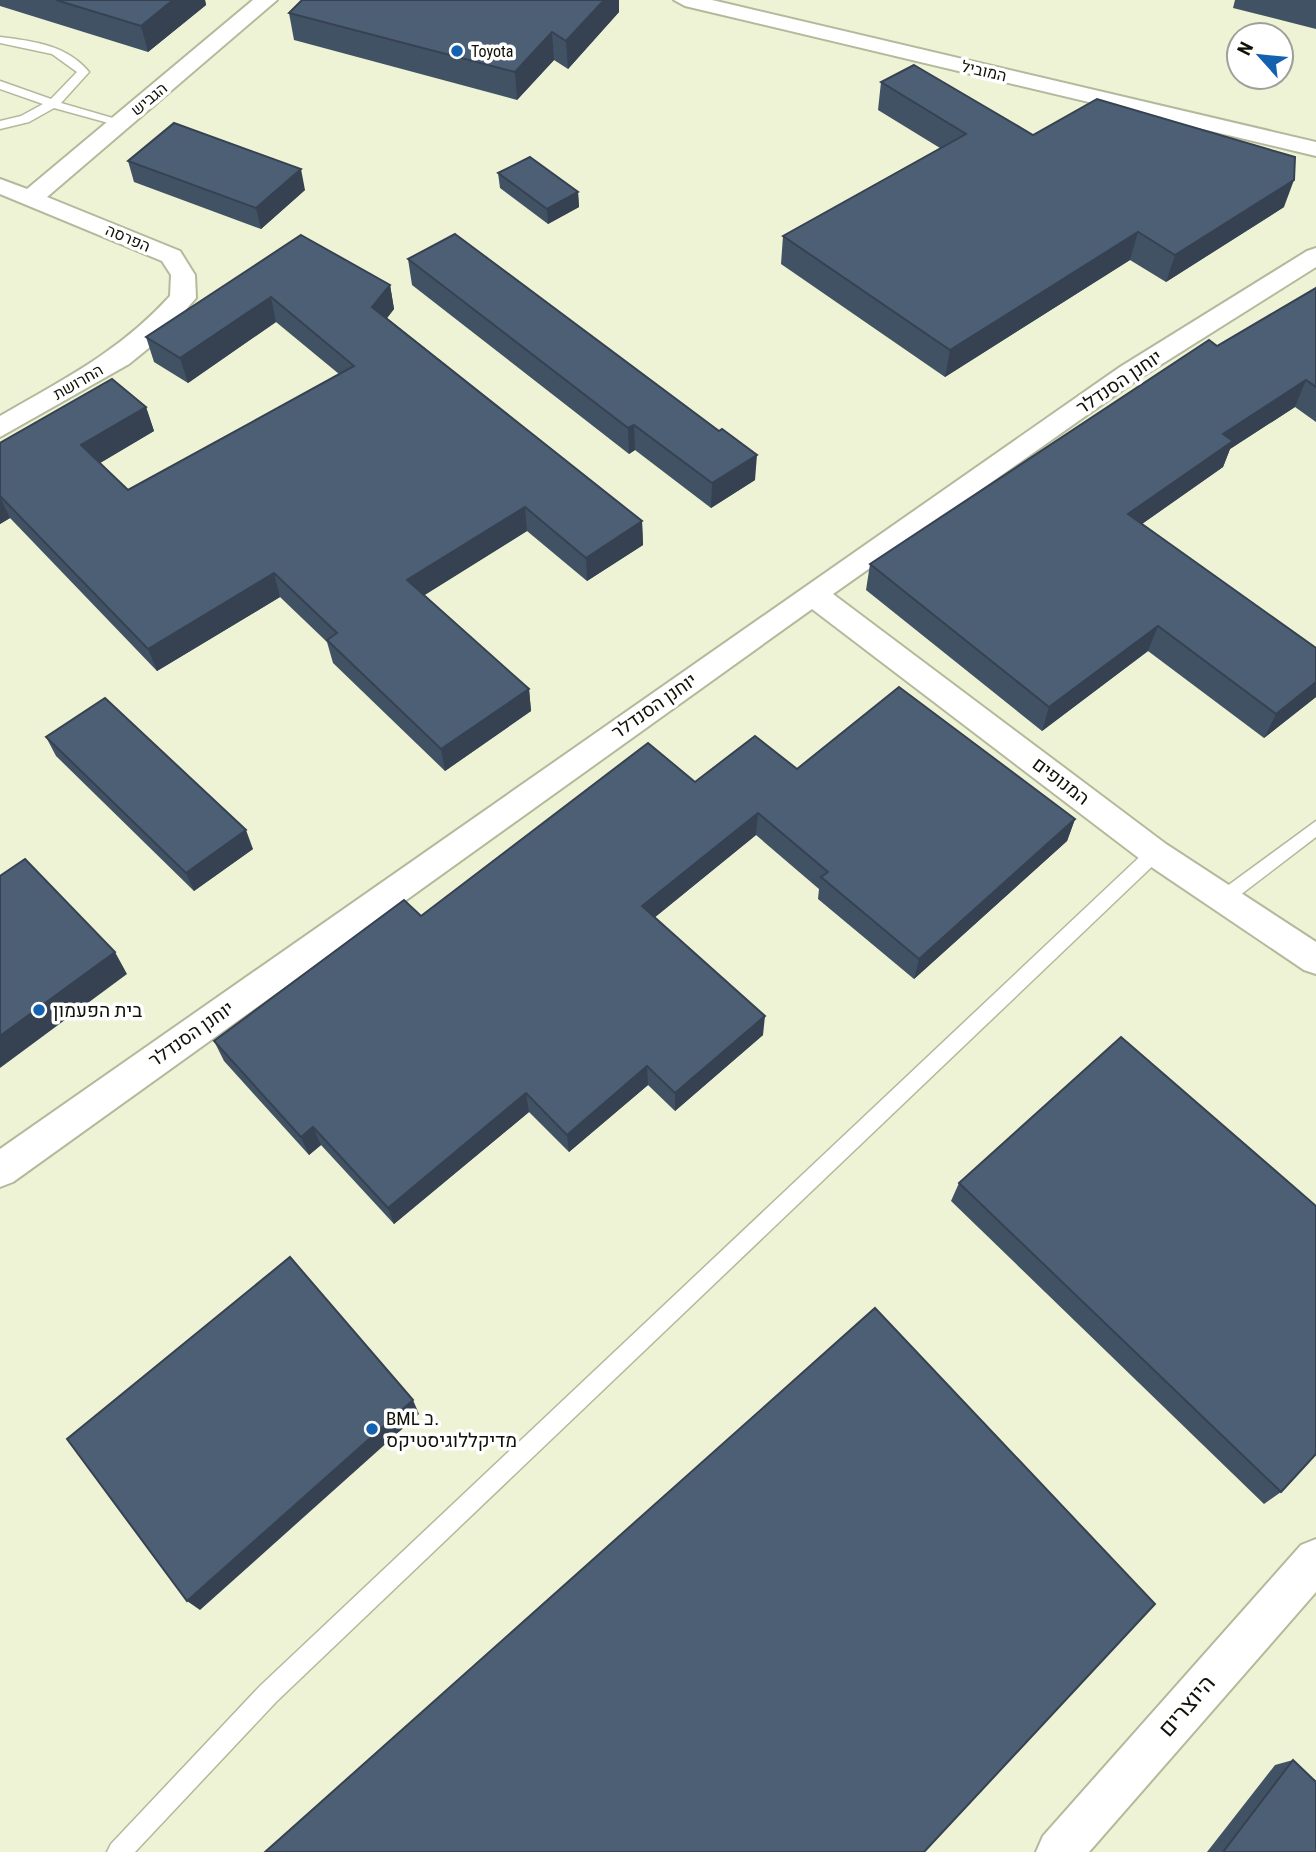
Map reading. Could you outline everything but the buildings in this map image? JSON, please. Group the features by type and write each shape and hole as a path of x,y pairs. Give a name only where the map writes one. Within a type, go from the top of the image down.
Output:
{"street":[{"name":"הגביש","path":"32,197 266,0"},
{"name":"המוביל","path":"685,0 1316,149"},
{"name":"המוביל","path":"1283,142 1316,156"},
{"name":"הפרסה","path":"0,186 171,256 183,275 183,298 152,332"},
{"name":"יוחנן הסנדלר","path":"0,1170 812,594 1129,373 1316,256"},
{"name":"החרושת","path":"0,428 120,358 152,332"},
{"name":"המנופים","path":"812,594 1155,853 1225,897 1316,960"},
{"name":"היוצרים","path":"1059,1852 1316,1560"}],"lane":[{"path":"0,40 35,45 73,59 83,72 53,104 25,119 0,125"},
{"path":"0,85 119,124"},
{"path":"1225,897 1316,828"},
{"path":"119,1852 268,1694 1155,853"}],"place":[{"name":"Toyota","path":"457,51"},
{"name":"בית הפעמון","path":"39,1010"},
{"name":"BML ב. מדיקללוגיסטיקס","path":"372,1429"}]}
